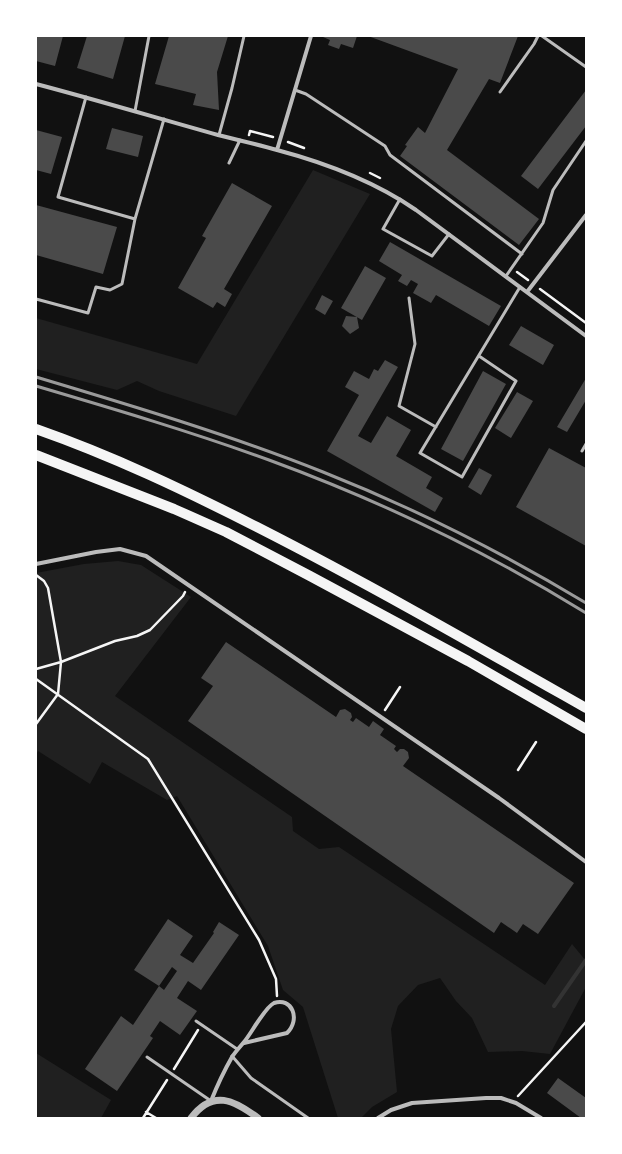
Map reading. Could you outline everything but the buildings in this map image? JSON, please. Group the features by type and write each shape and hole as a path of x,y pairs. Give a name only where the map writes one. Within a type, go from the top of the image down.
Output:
{"main road":[{"path":"36,429 107,456 153,476 328,563 586,708"},
{"path":"36,455 167,506 226,532 468,661 586,728"}],"street":[{"path":"277,150 311,36"},
{"path":"36,84 277,150 337,169 369,183 400,199 586,336"},
{"path":"528,292 586,215"},
{"path":"36,564 96,552 120,549 146,556 499,798 586,862"},
{"path":"211,1101 232,1056 244,1043 267,1008 273,1003 276,1003 285,1004 291,1008 294,1013 294,1020 292,1028 287,1033 244,1043"},
{"path":"378,1118 391,1110 412,1103 486,1098 501,1098 516,1102 541,1118"},
{"path":"191,1118 198,1110 211,1101 223,1100 234,1103 258,1118"}],"lane":[{"path":"135,111 149,36"},
{"path":"219,135 231,93 244,36"},
{"path":"500,92 538,36"},
{"path":"542,36 586,67"},
{"path":"295,90 306,94 385,146 390,154 522,254"},
{"path":"86,97 58,197 135,219"},
{"path":"36,299 88,313 96,287 110,290 122,284 135,219 164,120"},
{"path":"229,163 240,140"},
{"path":"506,276 543,223 553,190 586,141"},
{"path":"400,199 383,229 432,256 449,234"},
{"path":"479,356 516,381 462,477 420,453 520,287"},
{"path":"409,298 415,344 399,406 436,427"},
{"path":"582,451 586,444"},
{"path":"196,1021 237,1049"},
{"path":"232,1056 250,1078 308,1118"},
{"path":"147,1057 211,1101"}],"path":[{"path":"250,131 280,139"},
{"path":"534,284 586,323"},
{"path":"36,575 44,581 48,588 62,662 58,694 36,724"},
{"path":"36,669 62,662 115,641 137,636 150,630 183,596 188,585"},
{"path":"36,679 148,759 259,940 276,979 276,1003"},
{"path":"380,717 400,687"},
{"path":"518,770 536,742"},
{"path":"516,1102 519,1094 586,1022"},
{"path":"146,1112 156,1118"}],"shaded area":[{"path":"313,170 370,194 236,416 159,391 137,381 117,390 36,369 36,318 197,364"},
{"path":"118,561 141,565 191,597 115,696 292,817 293,831 319,849 339,847 545,985 572,944 586,961 586,987 550,1054 522,1051 488,1052 472,1018 456,1001 440,978 418,985 398,1006 391,1029 397,1092 372,1107 361,1118 338,1118 303,1007 283,990 268,946 177,796 167,800 102,762 90,784 38,751 36,755 36,573 84,564"},
{"path":"36,1053 111,1100 101,1118 36,1118"}],"waterway":[{"path":"554,1006 586,960"}],"railway":[{"path":"36,377 217,433 323,472 458,532 523,566 586,603"},
{"path":"36,386 211,440 269,460 351,492 471,548 586,613"}]}
